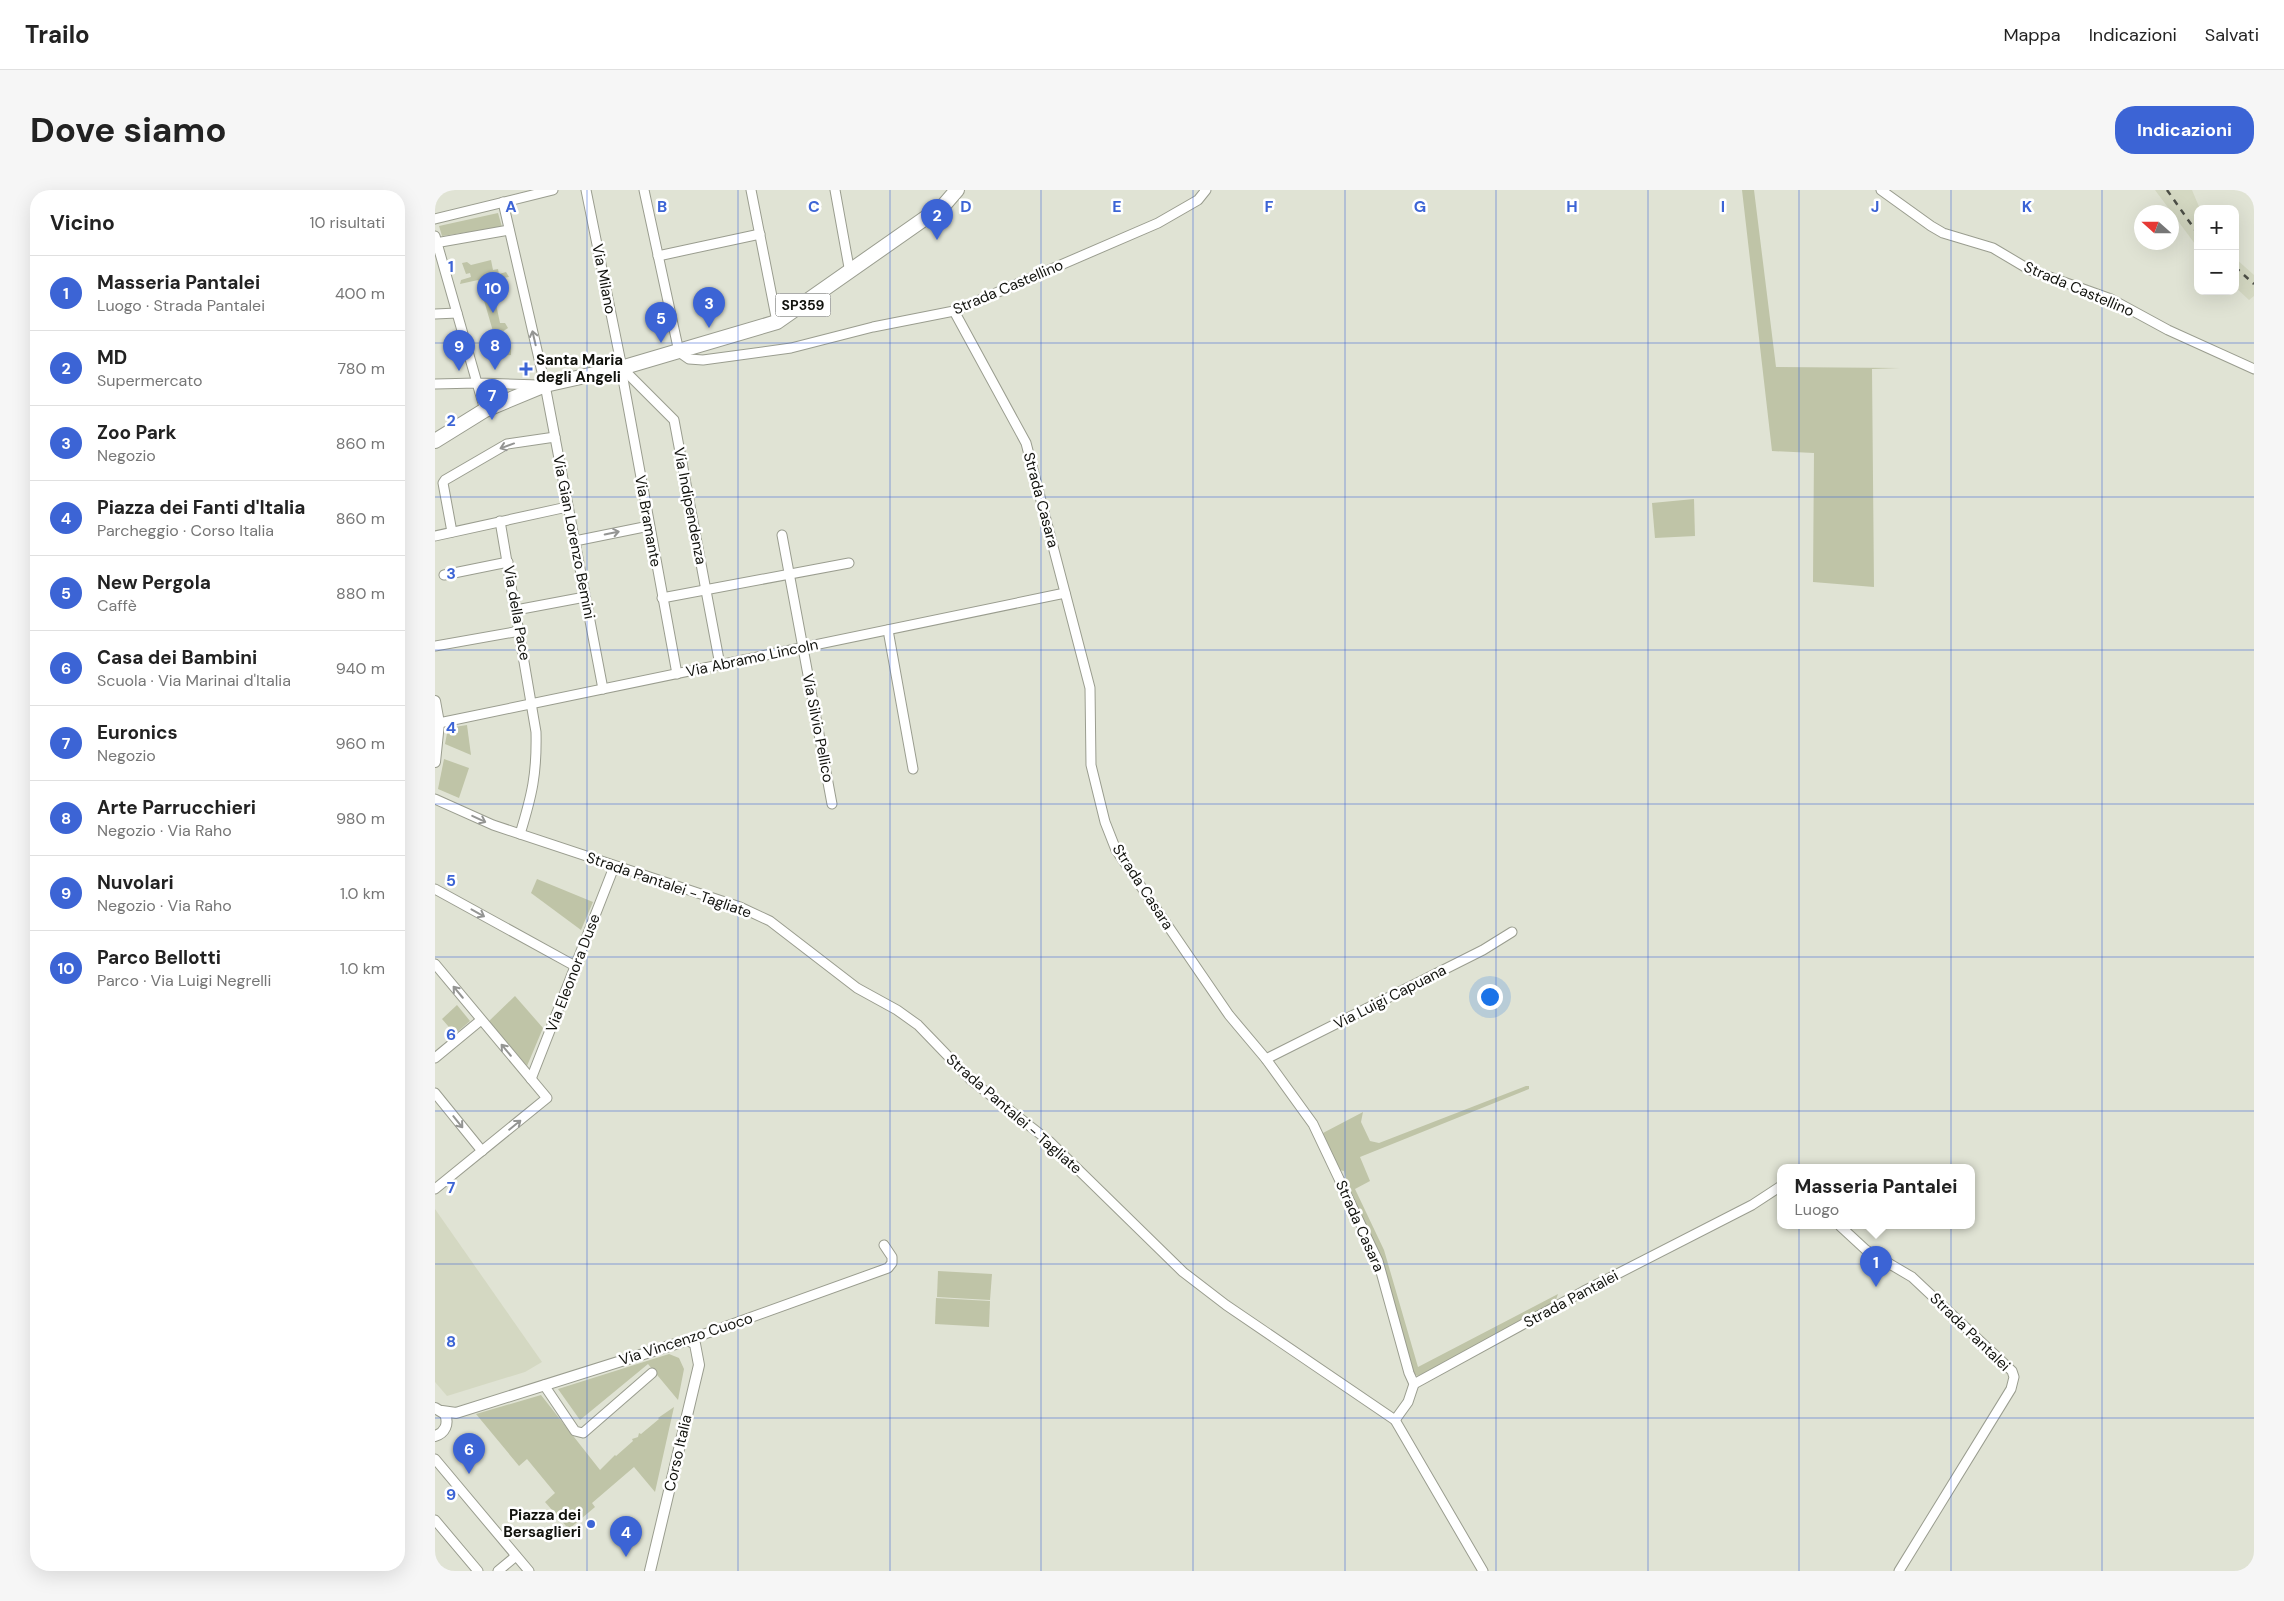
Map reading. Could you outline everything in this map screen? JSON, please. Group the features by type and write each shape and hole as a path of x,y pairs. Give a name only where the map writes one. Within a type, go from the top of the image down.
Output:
{"main road":[{"name":"SP359","path":"435,441 485,410 545,385 621,368 777,322 850,273 944,205 957,190"}],"street":[{"path":"435,219 553,190"},
{"name":"Via Milano","path":"586,190 621,368"},
{"path":"644,190 679,352"},
{"path":"751,190 777,322"},
{"path":"835,190 850,273"},
{"name":"Strada Castellino","path":"679,352 689,359 703,360 791,348 873,327 954,311 1157,223 1198,200 1206,190"},
{"name":"Strada Castellino","path":"1881,190 1943,233 1993,248 2030,270 2111,299 2168,330 2254,369"},
{"name":"Via Gian Lorenzo Bemini","path":"503,202 545,385 603,689"},
{"path":"485,410 436,240 509,230"},
{"path":"658,256 760,234"},
{"name":"Strada Casara","path":"954,311 1026,443 1090,688 1090,743 1096,788 1105,822 1116,850 1229,1015 1266,1059 1313,1124 1378,1261 1409,1374 1414,1384"},
{"path":"435,314 457,313"},
{"name":"Via Bramante","path":"621,368 677,674"},
{"name":"Via Indipendenza","path":"621,368 673,418 720,665"},
{"path":"435,384 545,385"},
{"path":"452,532 443,483 445,480 507,444 555,437"},
{"path":"435,536 567,507"},
{"name":"Via della Pace","path":"500,522 536,732 537,766 532,795 520,834"},
{"path":"575,541 649,526"},
{"name":"Via Silvio Pellico","path":"782,535 832,804"},
{"path":"444,575 508,562"},
{"path":"663,598 849,562"},
{"name":"Via Abramo Lincoln","path":"439,723 1065,593"},
{"path":"516,610 585,597"},
{"path":"887,630 913,769"},
{"path":"435,646 520,632"},
{"path":"435,702 439,723 435,762"},
{"name":"Strada Pantalei - Tagliate","path":"435,799 493,825 614,867 741,907 770,920 857,988 897,1010 918,1025 971,1080 1049,1141 1183,1272 1226,1305 1395,1420"},
{"name":"Via Eleonora Duse","path":"531,1079 614,867"},
{"path":"435,890 575,966"},
{"name":"Via Luigi Capuana","path":"1266,1059 1483,950 1512,932"},
{"path":"435,964 547,1098 435,1189"},
{"path":"435,1058 481,1020"},
{"path":"435,1092 482,1151"},
{"name":"Strada Pantalei","path":"1414,1384 1584,1291 1751,1205 1777,1189"},
{"name":"Strada Pantalei","path":"1843,1229 1866,1250 1912,1277 2012,1371 2014,1377 2011,1389 1899,1571"},
{"name":"Via Vincenzo Cuoco","path":"437,1407 456,1413 687,1340 888,1268 892,1262 892,1257 884,1245"},
{"name":"Corso Italia","path":"650,1571 699,1365 695,1344 687,1340"},
{"path":"544,1385 575,1431 583,1434 653,1373"},
{"path":"1414,1384 1408,1402 1395,1420 1483,1571"},
{"path":"437,1407 447,1423"},
{"path":"436,1437 443,1432 447,1423 456,1413"},
{"path":"435,1459 529,1571"},
{"path":"435,1520 439,1532 478,1571"},
{"path":"498,1571 516,1556"}],"shaded area":[{"path":"1742,190 1754,190 1776,367 1900,368 1872,369 1874,587 1813,582 1814,453 1772,451"},
{"path":"2155,190 2192,190 2198,205 2194,205 2194,243 2179,222 2179,205 2166,205"},
{"path":"498,213 502,227 442,236 439,226"},
{"path":"491,260 493,270 498,269 499,274 506,272 509,277 498,279 491,295 496,304 500,323 505,323 508,328 502,332 504,340 501,343 502,348 511,346 511,355 502,356 501,350 492,352 491,348 497,345 478,280 460,284 461,280 471,277 470,273 466,274 462,263 467,262 471,265"},
{"path":"2239,262 2254,275 2254,296 2249,300 2239,291"},
{"path":"1694,499 1695,536 1655,538 1652,503"},
{"path":"467,725 471,755 445,744 448,728"},
{"path":"444,759 469,768 459,798 438,789"},
{"path":"537,879 593,902 581,930 531,893"},
{"path":"515,996 543,1028 527,1066 488,1022"},
{"path":"457,1005 470,1021 455,1034 442,1019"},
{"path":"1529,1086 1529,1089 1360,1157 1370,1181 1355,1189 1384,1250 1418,1367 1558,1294 1554,1305 1418,1376 1413,1374 1380,1259 1345,1181 1344,1171 1339,1170 1323,1133 1363,1112 1361,1122 1370,1141 1379,1143"},
{"path":"435,1209 542,1362 525,1372 447,1396 435,1382"},
{"path":"938,1271 992,1274 990,1300 937,1297"},
{"path":"936,1298 990,1301 989,1327 935,1324"},
{"path":"669,1354 679,1358 684,1369 678,1400 648,1364 580,1420 558,1389"},
{"path":"541,1395 600,1470 633,1441 632,1439 638,1437 639,1433 641,1434 658,1418 674,1407 655,1492 634,1467 592,1503 595,1507 562,1535 559,1532 566,1526 545,1502 555,1493 527,1459 519,1466 476,1414"}],"railway":[{"path":"2167,190 2194,228"},
{"path":"2239,271 2254,284"}],"place":[{"name":"MD","path":"937,240"},
{"name":"Parco Bellotti","path":"493,313"},
{"name":"Zoo Park","path":"709,328"},
{"name":"New Pergola","path":"661,343"},
{"name":"Santa Maria degli Angeli","path":"526,369"},
{"name":"Arte Parrucchieri","path":"495,370"},
{"name":"Nuvolari","path":"459,371"},
{"name":"Euronics","path":"492,420"},
{"name":"Masseria Pantalei","path":"1876,1287"},
{"name":"Casa dei Bambini","path":"469,1474"},
{"name":"Piazza dei Bersaglieri","path":"591,1524"},
{"name":"Piazza dei Fanti d'Italia","path":"626,1557"}]}
